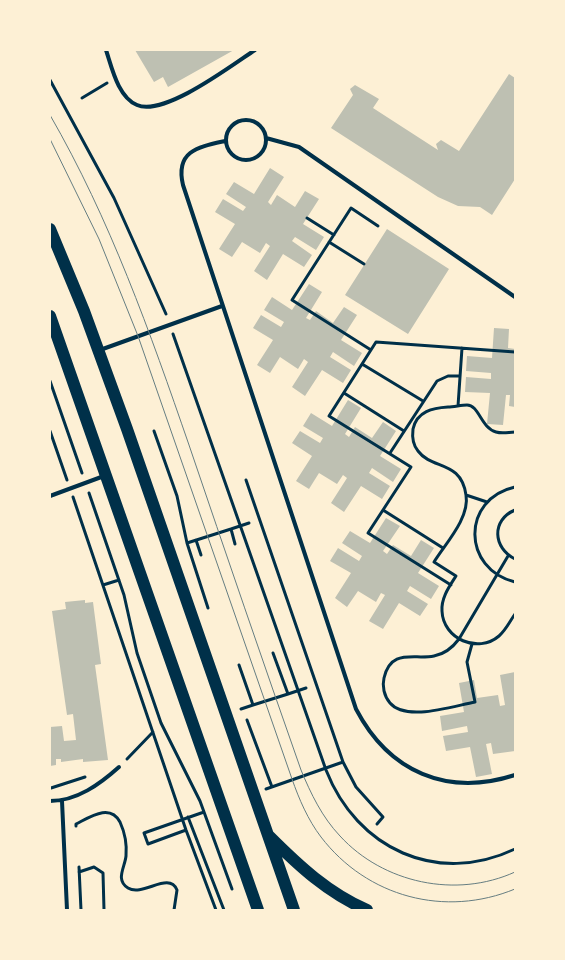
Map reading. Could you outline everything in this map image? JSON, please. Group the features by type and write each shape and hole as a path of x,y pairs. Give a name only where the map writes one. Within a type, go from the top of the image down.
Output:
{"main road":[{"path":"50,229 98,350 294,910"},
{"path":"50,316 258,910"},
{"path":"267,834 305,871 328,889 367,910"}],"lane":[{"path":"106,50 115,79 124,94 137,106 158,107 183,96 255,50"},
{"path":"248,119 260,125 266,138 262,152 251,160 237,158 231,154 225,141 229,128 234,123 248,119"},
{"path":"266,138 298,147 515,297"},
{"path":"225,141 198,147 191,152 181,167 181,176 222,306 356,709 364,724 386,752 407,767 431,778 465,784 482,784 515,775"},
{"path":"98,350 222,306"},
{"path":"50,496 106,476"},
{"path":"50,801 62,801 92,788 119,767"},
{"path":"62,801 67,910"}],"path":[{"path":"82,98 115,79"},
{"path":"50,80 114,198 170,325 332,787 352,817 379,840 410,856 448,864 486,860 515,849"},
{"path":"371,350 292,300 351,208 378,226"},
{"path":"307,218 334,235"},
{"path":"329,242 364,264"},
{"path":"451,585 368,533 411,467 329,416 376,342 515,352"},
{"path":"458,406 462,348"},
{"path":"362,364 423,401"},
{"path":"390,453 436,381 448,376 460,376"},
{"path":"50,381 119,580 137,653 161,723 200,801 233,892"},
{"path":"344,393 404,431"},
{"path":"515,432 496,432 482,423 472,406 458,406 439,407 424,413 414,426 413,434 417,450 422,456 450,469 458,476 466,495 464,514 434,562 456,576 443,600 443,619 447,628 459,639 472,644 482,644 500,635 515,614"},
{"path":"50,430 186,830 216,910"},
{"path":"154,431 177,496 187,543 208,609"},
{"path":"246,480 343,762 356,787 383,817 377,824"},
{"path":"515,487 496,494 487,502 478,518 474,535 480,557 496,574 515,582"},
{"path":"466,495 487,502"},
{"path":"383,510 443,548"},
{"path":"515,510 504,517 497,530 499,545 508,556 515,559"},
{"path":"187,543 249,523"},
{"path":"230,529 236,544"},
{"path":"196,540 201,555"},
{"path":"472,644 467,662 475,702 410,713 396,708 390,703 386,696 383,681 389,667 395,661 409,656 435,656 449,649 459,639 508,556"},
{"path":"103,585 119,580"},
{"path":"273,653 288,694"},
{"path":"239,665 253,705"},
{"path":"241,709 306,688"},
{"path":"238,700 252,730 272,788"},
{"path":"263,791 343,762"},
{"path":"186,830 148,844 144,833 206,811"},
{"path":"76,824 98,813 114,815 120,823 125,838 126,856 121,877 123,883 128,888 140,890 167,882 171,883 177,890 174,910"},
{"path":"188,817 224,910"},
{"path":"79,872 94,867 103,873 104,910"}],"building":[{"path":"135,50 234,50 168,87 163,77 154,82"},
{"path":"509,74 515,78 515,179 492,215 480,207 458,206 438,197 331,128 353,95 350,89 355,85 379,99 373,108 438,150 436,144 441,140 459,151"},
{"path":"270,168 284,177 268,202 271,205 277,195 295,207 305,191 319,199 303,224 324,237 316,250 295,237 292,241 312,255 304,267 283,254 267,280 254,271 270,246 266,243 260,253 242,242 232,257 219,249 235,224 215,212 223,199 243,211 246,207 226,194 234,182 254,194"},
{"path":"387,229 449,269 408,334 345,295"},
{"path":"309,284 322,292 306,318 310,320 316,311 333,323 344,307 357,315 341,340 362,353 354,366 333,352 330,357 351,370 343,383 322,370 305,396 292,387 308,362 304,359 298,369 280,357 270,373 257,365 273,340 253,328 261,315 281,327 284,322 264,310 272,297 292,310"},
{"path":"494,328 509,329 508,348 515,349 515,407 509,406 510,395 506,395 503,425 487,424 490,393 465,392 466,377 491,379 491,373 466,371 467,356 492,358"},
{"path":"348,400 361,408 345,434 349,437 355,427 372,438 383,422 396,431 380,456 401,469 393,482 372,468 369,473 390,486 382,499 361,486 344,512 331,503 347,478 343,475 337,484 319,473 309,489 296,481 312,456 292,443 300,431 320,443 323,438 303,426 311,413 332,426"},
{"path":"386,518 400,526 383,551 387,554 393,545 411,556 421,540 434,548 418,573 439,586 431,599 410,586 407,591 428,604 420,616 399,603 383,629 369,621 385,595 381,593 376,602 358,591 347,607 335,598 351,573 330,561 338,548 359,561 362,556 342,543 350,531 370,543"},
{"path":"85,600 85,603 93,602 101,664 95,665 108,760 83,762 83,759 61,762 61,759 56,759 56,765 50,766 50,727 62,726 64,741 76,740 73,714 67,715 52,611 66,609 65,602"},
{"path":"515,672 515,751 493,754 491,743 486,744 492,774 476,777 470,747 446,751 443,736 468,732 467,726 442,731 440,716 464,712 459,683 474,680 477,698 498,695 500,706 505,705 500,675"}],"tram line":[{"path":"50,115 92,195 144,318 301,770 322,813 340,836 357,852 377,865 399,875 422,882 445,885 469,884 492,880 515,872"},
{"path":"50,139 99,239 138,336 292,779 312,824 340,858 361,875 384,887 409,896 435,901 462,902 488,898 515,889"}]}
